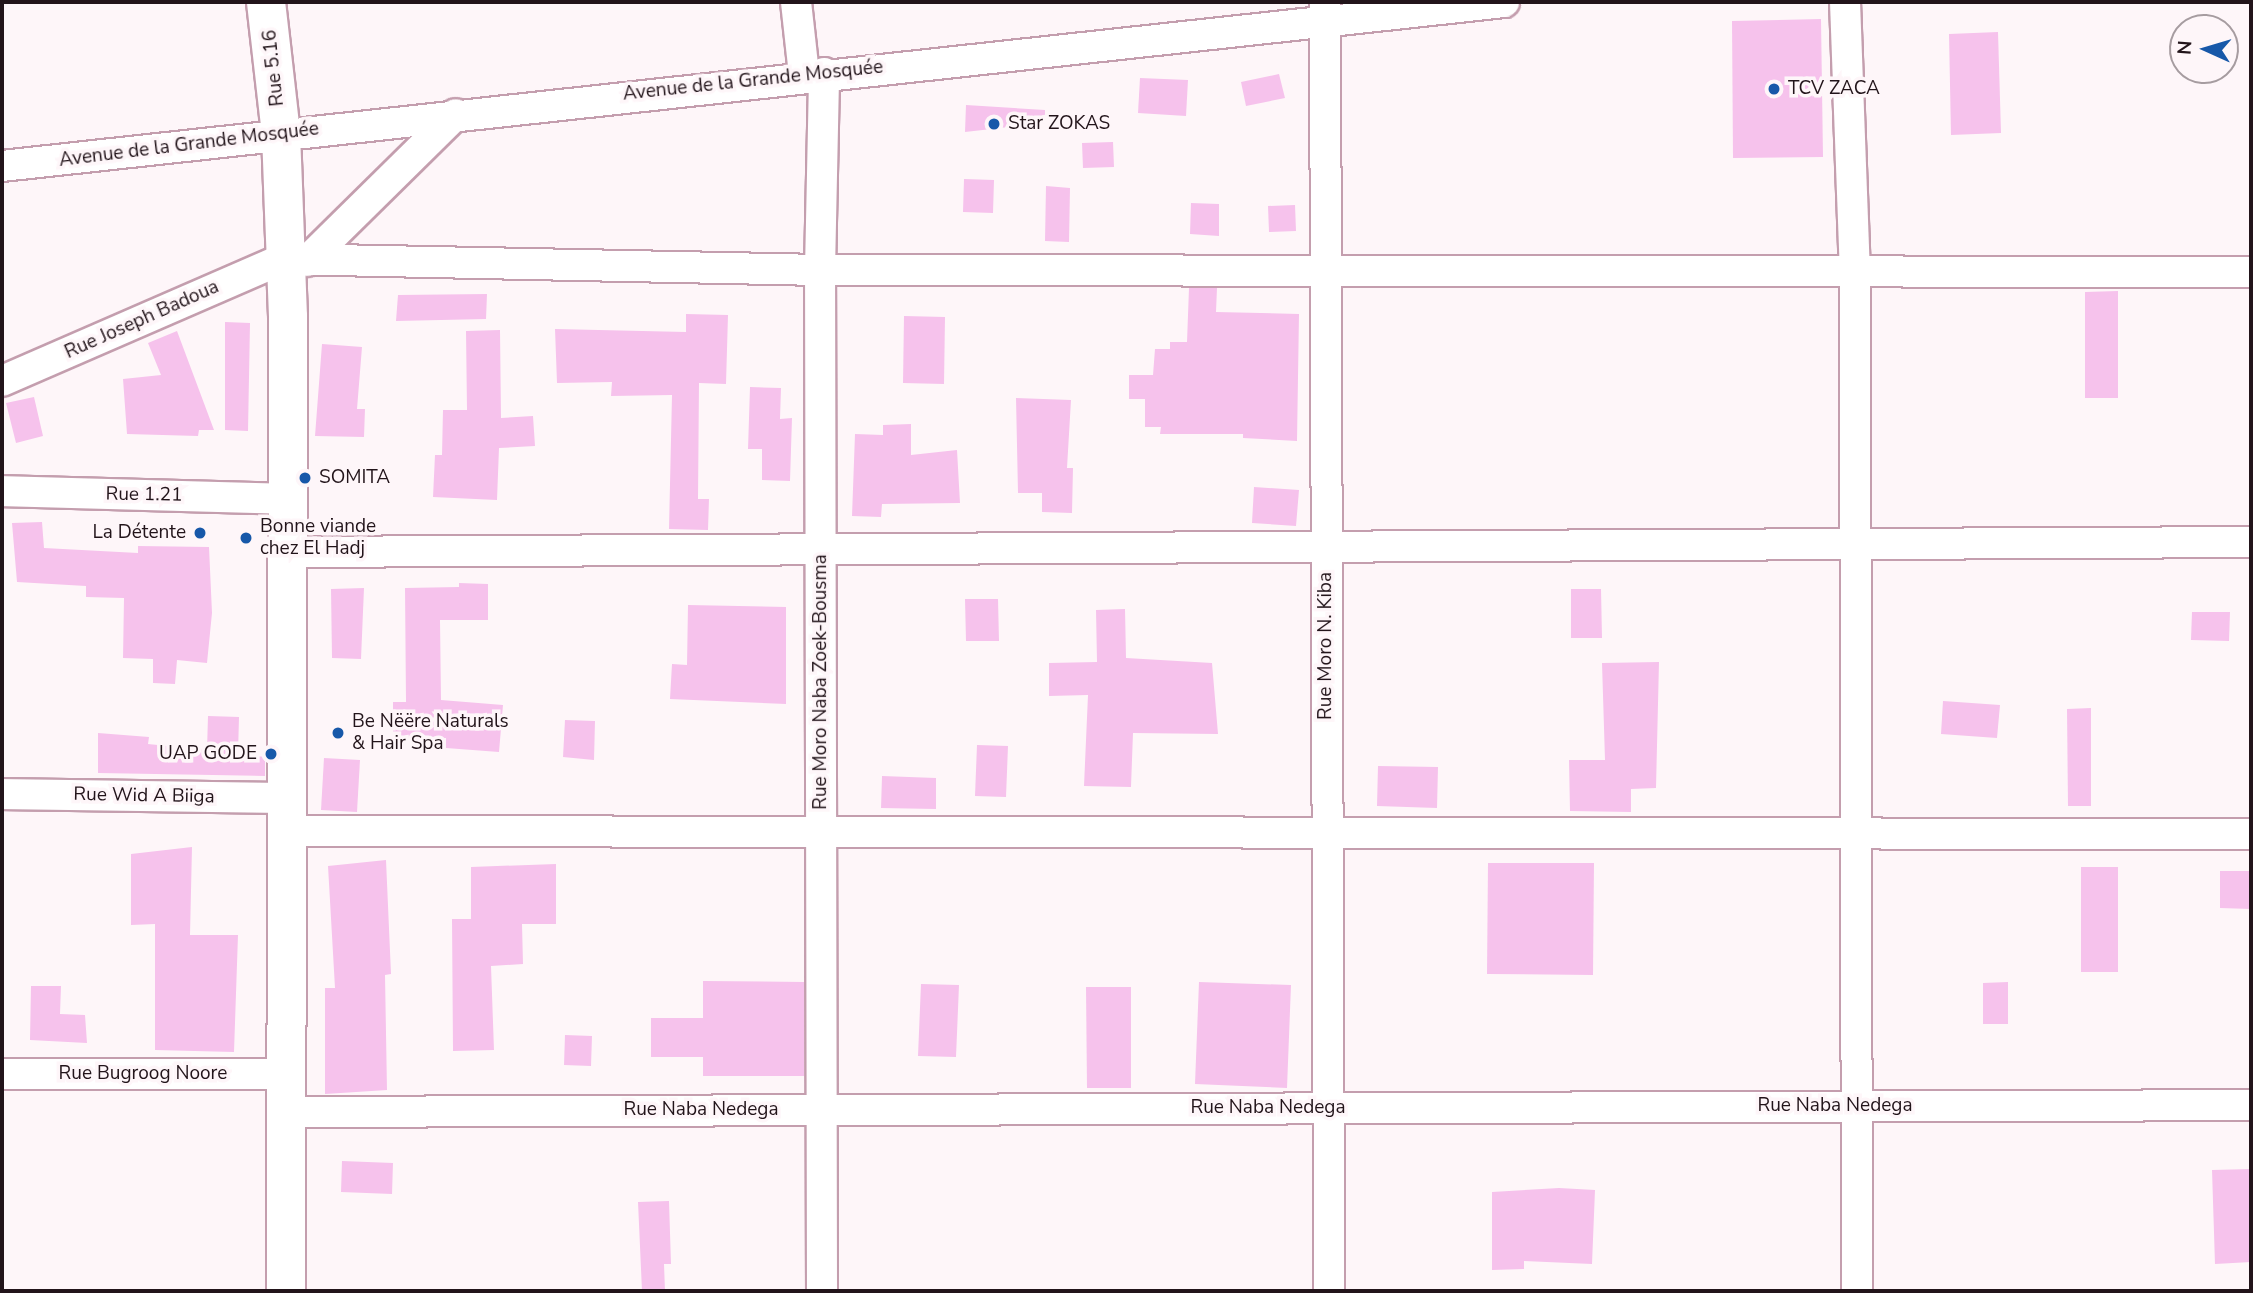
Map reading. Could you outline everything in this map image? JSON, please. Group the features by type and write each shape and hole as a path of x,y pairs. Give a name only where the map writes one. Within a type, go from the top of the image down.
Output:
{"main road":[{"name":"Rue 5.16","path":"266,2 295,260 288,317 286,499 286,1291"}],"street":[{"name":"Rue Moro Naba Zoek-Bousma","path":"796,2 814,74 820,270 822,1291"},
{"name":"Avenue de la Grande Mosquée","path":"2,166 814,74 1326,11 1504,2"},
{"path":"1845,2 1855,271 1857,1291"},
{"name":"Rue Moro N. Kiba","path":"1326,11 1329,273 1325,548 1329,1291"},
{"path":"295,260 456,114"},
{"path":"295,260 820,270 1329,273 2251,272"},
{"name":"Rue Joseph Badoua","path":"2,381 295,260"},
{"name":"Rue 1.21","path":"2,491 286,499"},
{"path":"287,552 2251,542"},
{"name":"Rue Wid A Biiga","path":"2,793 286,815 821,832 1326,835 2251,834"},
{"name":"Rue Bugroog Noore","path":"2,1074 284,1074"},
{"name":"Rue Naba Nedega","path":"284,1112 2251,1105"}],"building":[{"path":"1821,19 1823,157 1733,158 1732,21"},
{"path":"1998,32 2001,133 1951,135 1949,34"},
{"path":"1279,74 1285,98 1246,106 1241,82"},
{"path":"1140,78 1188,80 1186,116 1138,113"},
{"path":"966,105 1045,110 1045,123 965,132"},
{"path":"1113,142 1114,167 1083,168 1082,143"},
{"path":"964,179 994,180 993,213 963,212"},
{"path":"1046,186 1070,188 1069,242 1045,241"},
{"path":"1191,203 1219,204 1219,236 1190,234"},
{"path":"1295,205 1296,231 1269,232 1268,206"},
{"path":"1189,288 1217,288 1216,312 1299,314 1297,441 1243,438 1243,434 1160,434 1161,427 1145,427 1145,399 1129,399 1129,375 1153,375 1155,349 1170,349 1170,342 1187,342"},
{"path":"2118,291 2118,398 2085,398 2085,292"},
{"path":"487,294 486,319 396,321 398,295"},
{"path":"686,314 728,315 726,384 699,383 698,499 709,499 708,530 669,529 672,395 611,396 612,382 557,383 555,329 686,332"},
{"path":"904,316 945,317 944,384 903,383"},
{"path":"225,322 250,323 248,431 225,430"},
{"path":"500,330 501,418 533,416 535,446 499,448 497,500 433,497 435,455 442,455 443,410 467,410 466,331"},
{"path":"177,331 214,430 199,430 198,436 127,434 123,379 161,375 148,343"},
{"path":"322,344 362,347 357,409 365,409 364,437 315,436"},
{"path":"750,387 781,388 780,419 792,418 790,481 762,480 762,449 748,449"},
{"path":"34,397 43,436 16,443 6,403"},
{"path":"1016,398 1071,400 1067,468 1073,468 1072,513 1042,512 1042,493 1018,493"},
{"path":"911,424 911,455 957,450 960,503 882,504 881,517 852,516 855,434 883,435 883,425"},
{"path":"1254,487 1299,490 1296,526 1252,523"},
{"path":"42,522 44,548 138,553 138,546 209,547 212,613 207,663 177,660 175,684 153,683 153,659 123,658 124,598 86,597 86,586 17,582 12,523"},
{"path":"459,583 488,584 488,620 440,620 441,700 503,705 499,752 446,748 446,738 393,738 393,702 406,702 405,588 459,587"},
{"path":"364,588 361,659 332,658 331,589"},
{"path":"1571,589 1601,589 1602,638 1571,638"},
{"path":"965,599 998,599 999,641 966,641"},
{"path":"688,605 786,607 786,704 670,699 672,664 687,665"},
{"path":"1125,609 1126,658 1212,663 1218,734 1133,733 1131,787 1084,786 1088,695 1049,696 1049,663 1097,662 1096,610"},
{"path":"2192,612 2230,612 2229,641 2191,640"},
{"path":"1659,662 1656,788 1631,789 1631,812 1570,811 1569,760 1605,760 1602,663"},
{"path":"1943,701 2000,705 1997,738 1941,734"},
{"path":"2091,708 2091,806 2068,806 2067,709"},
{"path":"208,716 239,717 238,754 265,757 265,776 98,773 98,733 149,737 148,744 207,750"},
{"path":"565,720 595,721 594,760 563,757"},
{"path":"977,745 1008,746 1006,797 975,796"},
{"path":"324,758 360,760 357,812 321,810"},
{"path":"1378,766 1438,767 1437,808 1377,806"},
{"path":"882,776 936,778 936,809 881,808"},
{"path":"192,847 190,935 238,935 234,1052 155,1050 155,924 131,925 131,854"},
{"path":"386,860 391,974 385,975 387,1090 325,1094 325,988 335,988 328,866"},
{"path":"1488,863 1594,863 1593,975 1487,974"},
{"path":"556,864 556,924 522,924 523,964 491,966 494,1050 453,1051 452,919 471,919 471,867"},
{"path":"2081,867 2118,867 2118,972 2081,972"},
{"path":"2220,871 2251,871 2251,909 2220,908"},
{"path":"703,981 804,982 804,1076 703,1076 703,1057 651,1057 651,1018 703,1018"},
{"path":"1199,982 1291,985 1287,1088 1195,1084"},
{"path":"2008,982 2008,1024 1983,1024 1983,983"},
{"path":"921,984 959,985 956,1057 918,1056"},
{"path":"31,986 61,986 60,1014 85,1015 87,1043 30,1040"},
{"path":"1086,987 1131,987 1131,1088 1087,1088"},
{"path":"565,1035 592,1036 591,1066 564,1065"},
{"path":"342,1161 393,1163 392,1194 341,1192"},
{"path":"2251,1169 2251,1262 2215,1264 2212,1170"},
{"path":"1559,1188 1595,1190 1592,1264 1524,1261 1524,1269 1492,1270 1492,1192"},
{"path":"669,1201 671,1264 664,1264 665,1291 642,1291 638,1202"}],"place":[{"name":"TCV ZACA","path":"1774,89"},
{"name":"Star ZOKAS","path":"994,124"},
{"name":"SOMITA","path":"305,478"},
{"name":"La Détente","path":"200,533"},
{"name":"Bonne viande chez El Hadj","path":"246,538"},
{"name":"Be Nëëre Naturals & Hair Spa","path":"338,733"},
{"name":"UAP GODE","path":"271,754"}]}
